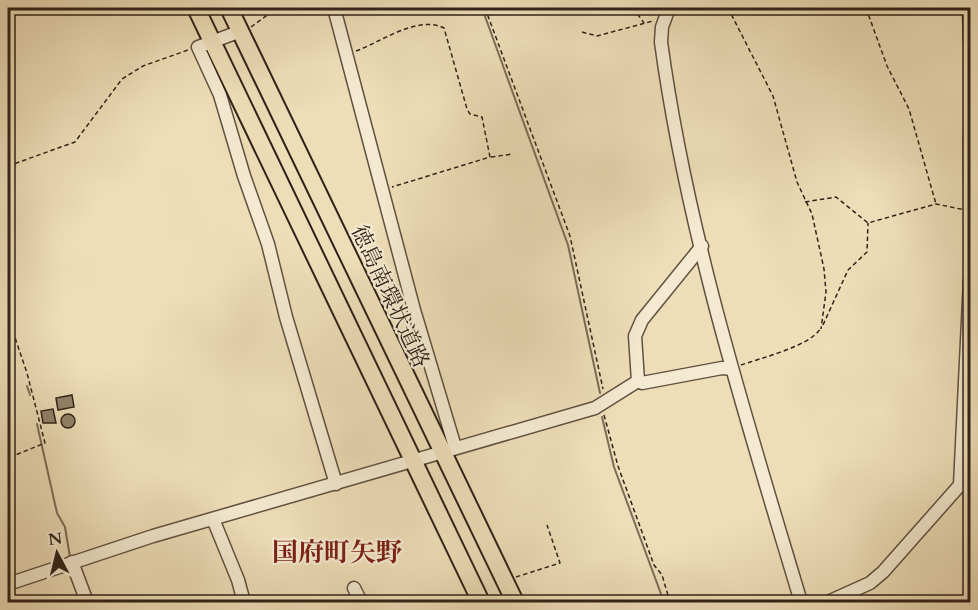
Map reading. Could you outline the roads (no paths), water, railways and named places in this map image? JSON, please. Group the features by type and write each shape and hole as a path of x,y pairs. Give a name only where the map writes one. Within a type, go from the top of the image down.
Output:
{"highway":[{"path":"196,8 205,44 481,603"},
{"name":"徳島南環状道路","path":"229,8 448,449 515,603"}],"street":[{"path":"333,8 383,190 448,449"},
{"path":"969,8 970,45"},
{"path":"667,13 661,42 682,161 732,369 801,603"},
{"path":"240,32 205,44 244,176 268,244 286,317 336,484"},
{"path":"970,136 970,181"},
{"path":"638,381 636,336 642,320 702,246"},
{"path":"828,603 870,583 883,572 960,485 970,279"},
{"path":"8,584 213,519 448,449 582,413 638,381 642,383 722,368 732,369"},
{"path":"213,519 238,580 244,603"},
{"path":"72,562 87,603"},
{"path":"354,588 361,603"}],"waterway":[{"path":"482,8 568,245 600,393"},
{"path":"27,386 30,395"},
{"path":"602,417 614,467 664,602"},
{"path":"37,424 57,513 65,527 70,557"}],"district":[{"name":"国府町矢野","path":"337,552"}]}
